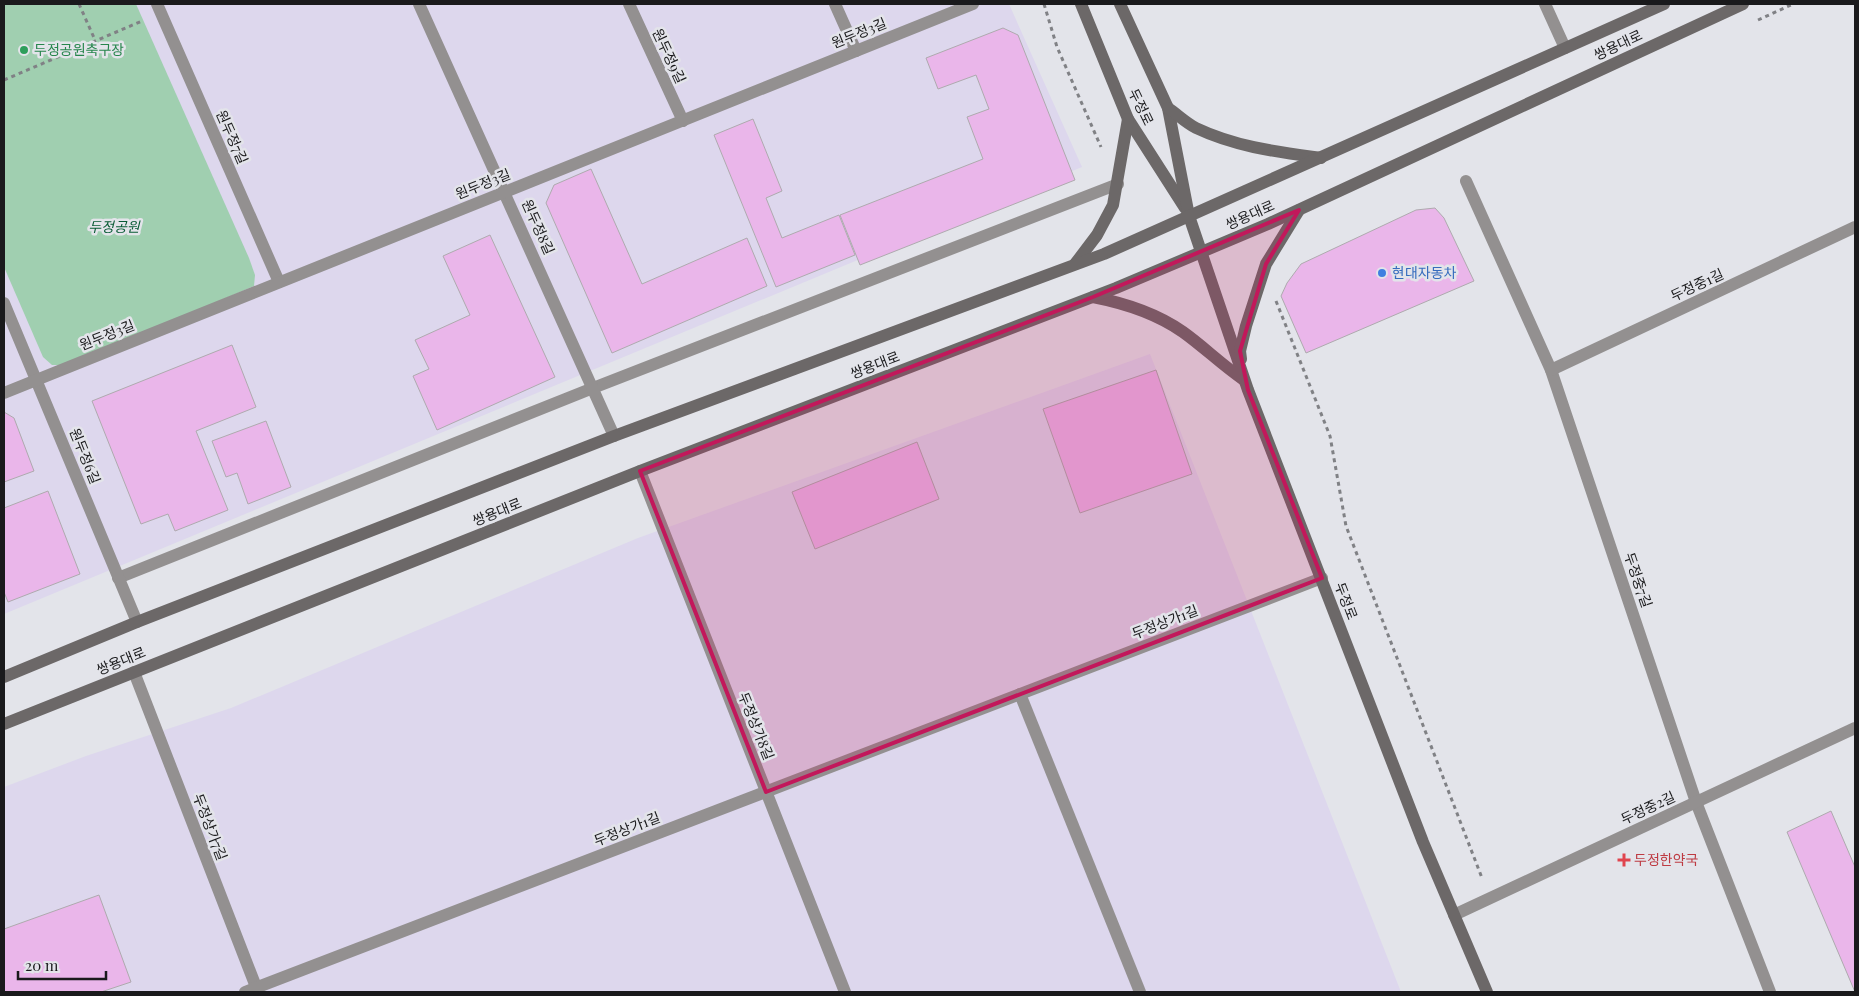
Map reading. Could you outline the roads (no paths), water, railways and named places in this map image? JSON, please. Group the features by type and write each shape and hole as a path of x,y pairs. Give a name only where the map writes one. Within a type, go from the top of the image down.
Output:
{"street":[{"name":"원두정8길","path":"419,4 614,436"},
{"name":"원두정9길","path":"629,4 683,120"},
{"path":"836,4 856,50"},
{"name":"원두정3길","path":"4,393 973,4"},
{"name":"두정로","path":"1081,4 1128,119 1189,216"},
{"name":"두정로","path":"1120,4 1168,108 1189,216 1203,252 1244,380 1423,842 1487,992"},
{"path":"1545,4 1565,48"},
{"name":"쌍용대로","path":"4,677 136,622 614,436 1075,265 1321,158 1664,4"},
{"name":"쌍용대로","path":"4,724 640,471 1093,298 1299,210 1743,4"},
{"name":"원두정7길","path":"158,8 279,282"},
{"path":"1168,108 1194,127 1224,140 1250,147 1321,158"},
{"path":"1075,265 1097,235 1113,205 1128,119"},
{"name":"두정중7길","path":"1466,182 1551,370 1696,802 1770,992"},
{"path":"118,578 593,388 1118,184"},
{"path":"1244,380 1240,351 1264,271 1299,210"},
{"name":"두정중1길","path":"1551,370 1855,227"},
{"path":"1093,298 1124,303 1182,331 1221,364 1244,380"},
{"name":"원두정6길","path":"4,303 136,622"},
{"name":"두정상가8길","path":"640,471 845,992"},
{"name":"두정상가1길","path":"253,991 1322,578"},
{"name":"두정상가7길","path":"134,672 253,991"},
{"path":"1020,694 1140,992"},
{"name":"두정중2길","path":"1454,915 1855,728"}],"place":[{"name":"두정공원축구장","path":"24,50"},
{"name":"현대자동차","path":"1382,273"},
{"name":"두정한약국","path":"1624,860"}],"park label":[{"name":"두정공원","path":"114,227"}]}
